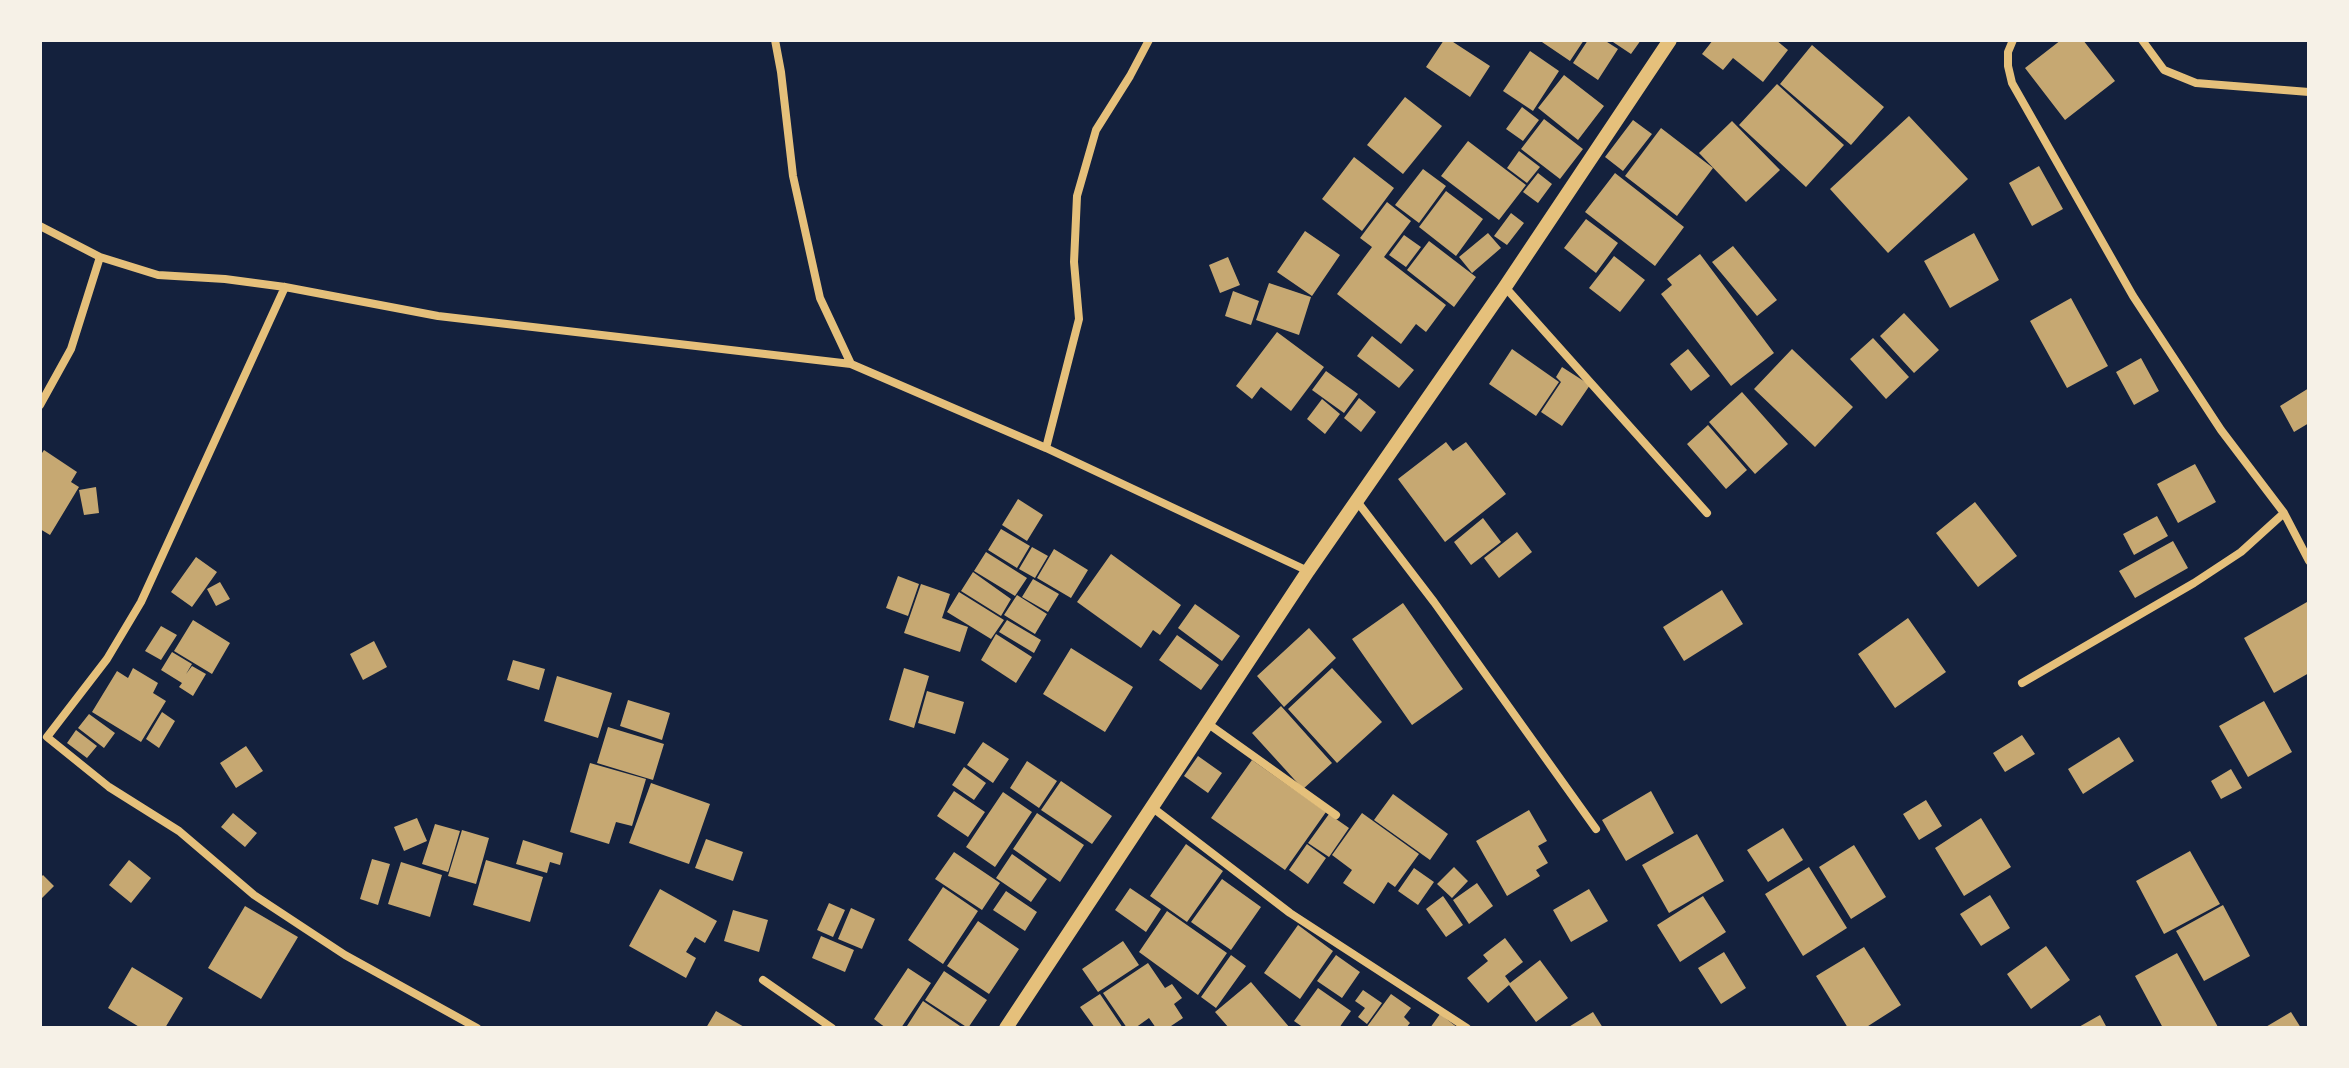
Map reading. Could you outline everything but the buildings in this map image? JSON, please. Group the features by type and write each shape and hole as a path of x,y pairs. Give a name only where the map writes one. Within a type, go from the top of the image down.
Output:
{"street":[{"path":"775,40 793,176 820,298 851,364"},
{"path":"1046,448 1079,319 1074,262 1077,196 1096,130 1149,40"},
{"path":"1006,1028 1308,571 1505,287 1670,40"},
{"path":"2013,40 2008,52 2012,83 2126,282 2221,430 2284,513 2309,561"},
{"path":"2142,40 2164,70 2196,83 2309,92"},
{"path":"40,226 100,257 158,275 285,287 438,316 851,364 1046,448 1308,571"},
{"path":"40,405 71,349 100,257"},
{"path":"285,287 141,602 107,659 43,735 109,787 179,831 254,895 345,955 477,1028"},
{"path":"1505,287 1707,513"},
{"path":"1356,500 1434,602 1596,829"},
{"path":"2022,683 2194,583 2241,552 2284,513"},
{"path":"1207,723 1336,815"},
{"path":"1153,808 1290,913 1467,1028"},
{"path":"763,980 832,1028"}]}
